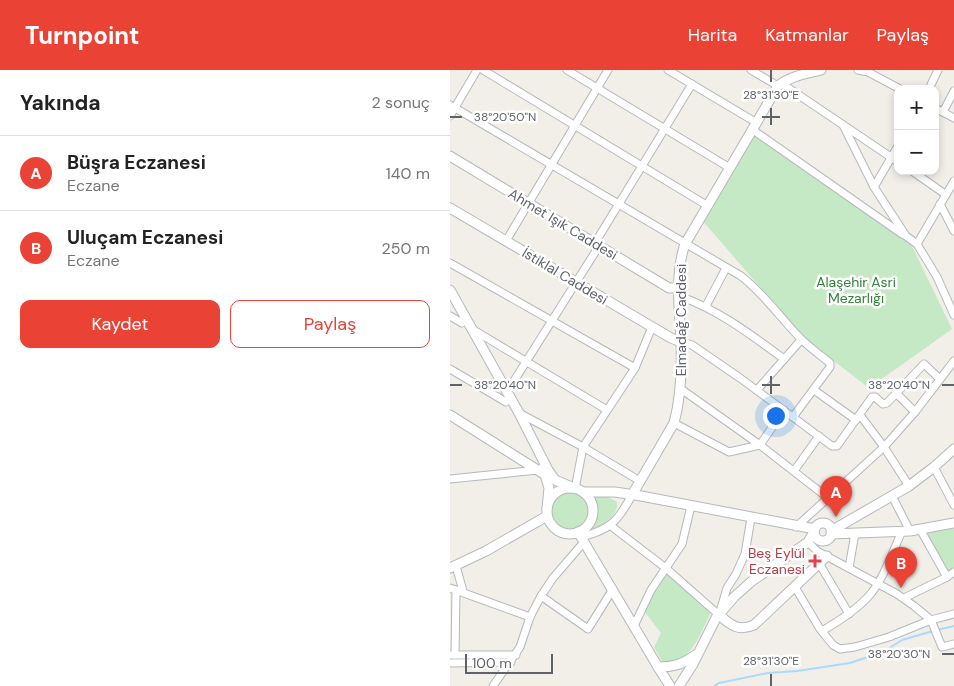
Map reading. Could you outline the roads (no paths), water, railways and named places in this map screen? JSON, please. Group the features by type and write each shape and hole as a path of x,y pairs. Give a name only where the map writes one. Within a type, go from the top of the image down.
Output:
{"street":[{"path":"450,116 452,107 477,70"},
{"path":"483,70 708,206"},
{"path":"567,70 730,168"},
{"path":"506,240 608,70"},
{"path":"668,70 755,126 917,244 937,277 954,315"},
{"path":"751,70 843,125 894,160 874,188"},
{"path":"779,85 794,77 821,70"},
{"path":"858,70 867,71 894,86"},
{"path":"931,85 938,70"},
{"path":"507,392 527,362 692,84"},
{"name":"Elmadağ Caddesi","path":"632,495 674,423 680,389 681,342 678,292 680,259 685,244 779,85"},
{"path":"943,112 954,91"},
{"path":"452,107 741,276 759,291 801,340 830,363 830,367 793,417"},
{"path":"939,110 954,118"},
{"path":"843,125 874,188 906,236"},
{"name":"Ahmet Işık Caddesi","path":"450,156 678,292"},
{"path":"918,175 945,194"},
{"path":"917,244 954,181"},
{"path":"940,204 954,231"},
{"name":"İstiklal Caddesi","path":"450,208 652,327 681,342"},
{"path":"450,262 635,368"},
{"path":"706,306 726,268"},
{"path":"450,290 555,480"},
{"path":"678,292 743,328 784,359"},
{"path":"450,302 506,402 549,488 547,512 550,523 556,529 581,537 596,534 611,526 632,495"},
{"path":"450,316 462,323"},
{"path":"578,490 583,446 635,368 652,327"},
{"path":"472,329 607,410"},
{"path":"757,390 801,340"},
{"path":"681,342 692,345 757,390 832,446 837,446 872,397 875,397 883,404 887,403 924,364 940,379"},
{"path":"796,527 884,447 915,412 954,362"},
{"path":"450,369 506,402"},
{"path":"680,389 760,445 828,498"},
{"path":"814,390 858,417 884,447 909,486"},
{"path":"896,393 915,412"},
{"path":"674,423 729,452 760,445 784,410"},
{"path":"519,413 583,446 640,481"},
{"path":"450,415 542,473 578,490 592,503 593,510 589,523 541,596 530,617 516,655 492,686"},
{"path":"794,471 819,436"},
{"path":"830,529 848,521 909,486 954,449"},
{"path":"934,467 954,505"},
{"path":"450,479 542,473"},
{"path":"516,655 452,655 456,590 453,567 547,512 549,502 559,491 566,488 615,492 814,530"},
{"path":"822,631 849,614 870,596 906,531 892,496"},
{"path":"634,626 651,590 682,544 691,506"},
{"path":"719,615 727,588 745,554 751,518"},
{"path":"808,542 814,530 820,524 830,529 855,533 906,531 954,523"},
{"path":"611,526 665,568 719,615 731,624 746,628 754,625 827,556"},
{"path":"679,686 719,615 734,597 752,581 808,542 828,539 830,529"},
{"path":"920,529 948,577"},
{"path":"814,530 818,539 823,540"},
{"path":"849,568 855,533"},
{"path":"581,537 670,686"},
{"path":"808,542 827,556 904,598 931,622 942,647 954,644"},
{"path":"820,563 849,614"},
{"path":"904,598 948,577 954,572"},
{"path":"795,587 822,631 833,645 840,649 856,647 889,637 954,614"},
{"path":"541,596 588,629 613,589"},
{"path":"456,590 530,617"},
{"path":"658,667 684,664 697,653"},
{"path":"450,663 511,662"}],"waterway":[{"path":"937,630 954,626"},
{"path":"714,686 719,683 768,673 797,671 850,663 883,652 902,640 933,631"}],"place":[{"name":"Büşra Eczanesi","path":"836,517"},
{"name":"Beş Eylül Eczanesi","path":"815,561"},
{"name":"Uluçam Eczanesi","path":"901,588"}],"park label":[{"name":"Alaşehir Asri Mezarlığı","path":"856,290"}]}
